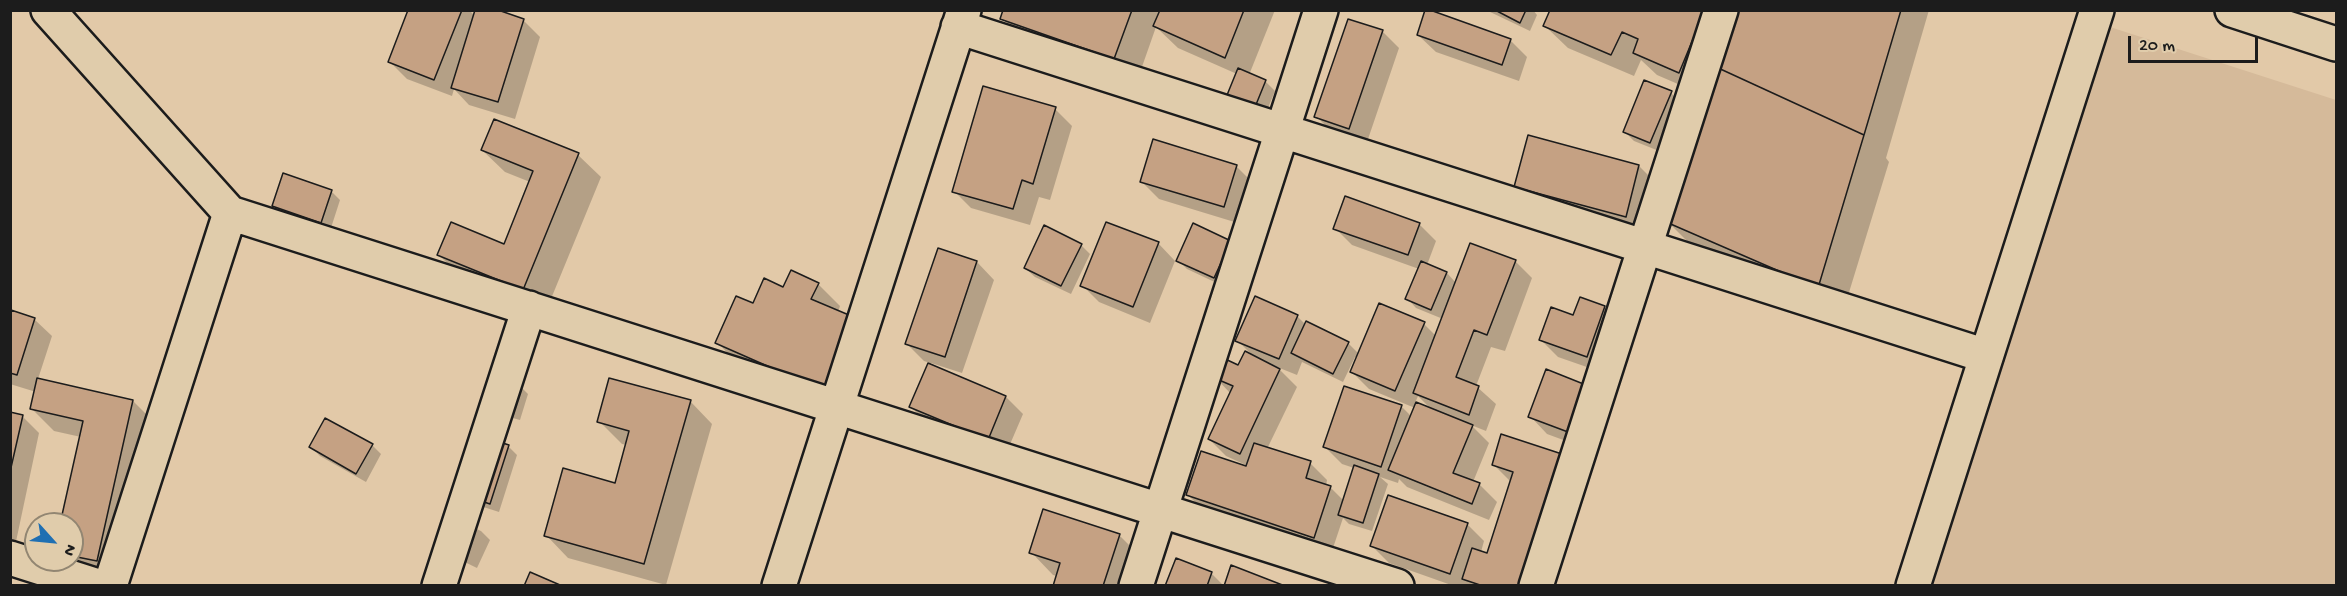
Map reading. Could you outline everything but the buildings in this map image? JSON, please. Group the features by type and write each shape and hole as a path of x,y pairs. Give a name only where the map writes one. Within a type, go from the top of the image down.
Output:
{"street":[{"path":"48,10 230,213 1397,585"},
{"path":"1136,585 1321,10"},
{"path":"1536,585 1721,10"},
{"path":"1913,585 2097,10"},
{"path":"2232,10 2337,44"},
{"path":"779,585 961,19 1283,131 1986,356"},
{"path":"110,585 230,213"},
{"path":"439,585 529,308"},
{"path":"10,558 98,585"}],"shaded area":[{"path":"2110,27 2336,100 2336,585 1927,586"}]}
